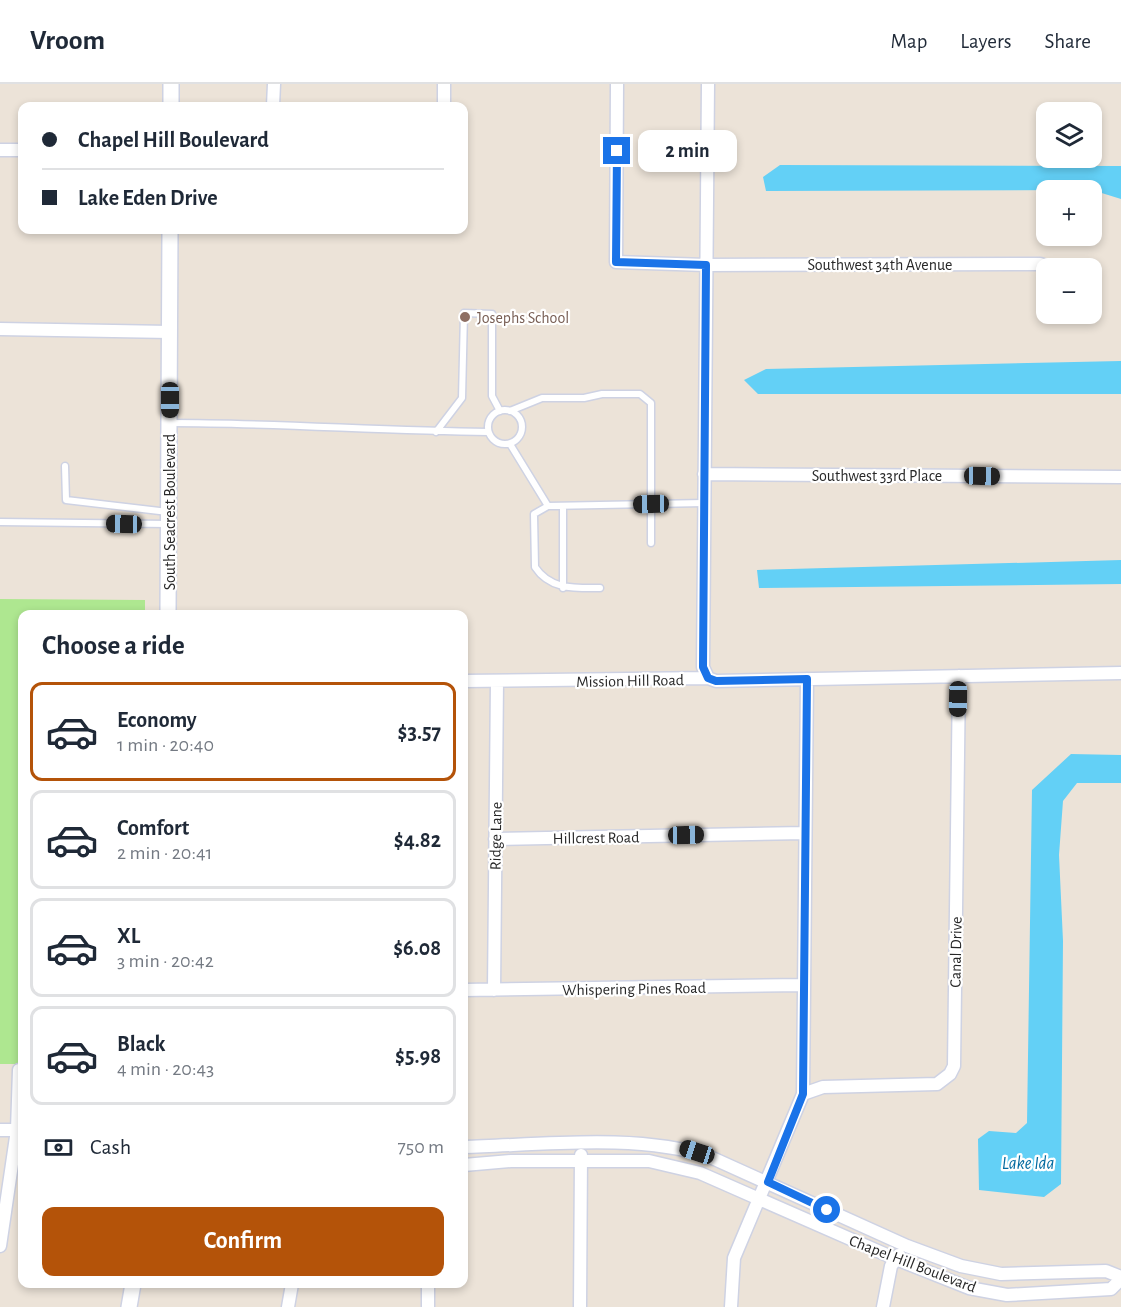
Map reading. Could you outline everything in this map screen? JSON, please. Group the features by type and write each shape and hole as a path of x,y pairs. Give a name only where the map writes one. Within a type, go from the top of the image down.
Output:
{"street":[{"path":"171,84 171,102"},
{"path":"273,102 274,84"},
{"path":"444,84 444,102"},
{"name":"Southwest 34th Avenue","path":"618,84 616,262 706,265 1036,264"},
{"path":"708,84 703,667 708,678"},
{"path":"0,150 18,150"},
{"name":"South Seacrest Boulevard","path":"168,610 171,234"},
{"path":"0,329 170,332"},
{"name":"Southwest 33rd Place","path":"704,474 1121,477"},
{"name":"Mission Hill Road","path":"468,681 708,678 716,681 1121,673"},
{"name":"Canal Drive","path":"803,1094 824,1087 937,1084 950,1074 954,1066 959,676"},
{"path":"731,1307 734,1258 768,1182 803,1094 807,679"},
{"name":"Ridge Lane","path":"494,990 497,681"},
{"name":"Hillcrest Road","path":"495,839 806,833"},
{"name":"Whispering Pines Road","path":"468,990 804,985"},
{"path":"0,1130 18,1130"},
{"path":"0,1246 18,1142"},
{"path":"579,1307 581,1144"},
{"name":"Chapel Hill Boulevard","path":"468,1147 581,1144 684,1148 768,1182 907,1246 952,1263 991,1273 1106,1271 1121,1278 1111,1289 1007,1294 969,1288 896,1260 761,1198 700,1173 649,1161 511,1161 468,1165"},
{"path":"883,1307 891,1266 907,1246"},
{"path":"129,1307 132,1288"},
{"path":"288,1307 291,1288"},
{"path":"428,1288 428,1307"}],"lane":[{"path":"436,432 462,398 464,313 492,314 492,396 500,411"},
{"path":"488,432 491,417 500,411 510,411 542,398 640,394 651,403 651,543"},
{"path":"169,423 291,424 436,432 488,432 500,444 510,444 519,437 522,427 519,417 510,411"},
{"path":"510,444 548,506"},
{"path":"65,466 66,500 169,518"},
{"path":"600,588 563,588 540,574 533,558 534,514 548,506 704,503"},
{"path":"563,506 563,588"},
{"path":"0,522 169,518"}],"green space":[{"path":"0,599 145,600 145,610 18,610 18,1064 0,1064"}],"water":[{"path":"780,165 1036,166 1036,168 1121,166 1121,199 1102,193 1102,180 1036,180 1036,190 766,191 763,177"},
{"path":"1121,361 1121,394 758,394 744,380 766,369"},
{"path":"1121,560 1121,584 759,588 757,570"},
{"name":"Lake Ida","path":"1071,754 1121,755 1121,783 1077,783 1063,801 1059,855 1063,941 1061,1184 1044,1197 979,1190 978,1139 989,1131 1016,1133 1027,1123 1032,790"}],"place":[{"name":"Josephs School","path":"465,317"}],"route":[{"path":"617,151 616,262 706,265 703,667 708,678 716,681 807,679 803,1094 768,1182 827,1210"}]}
